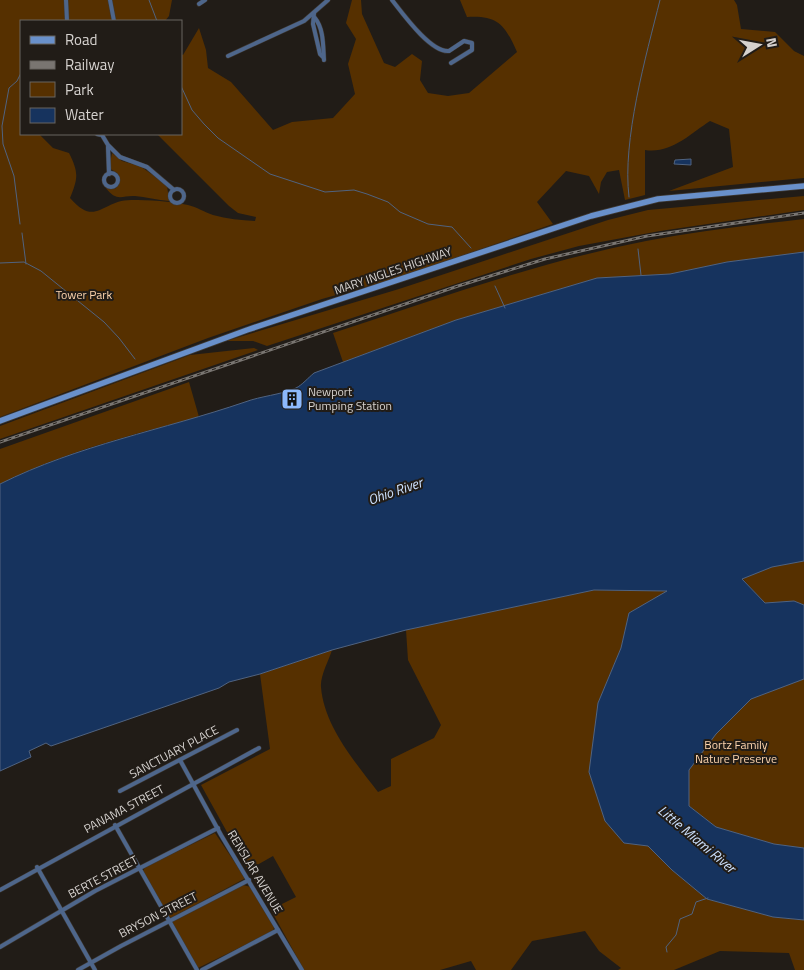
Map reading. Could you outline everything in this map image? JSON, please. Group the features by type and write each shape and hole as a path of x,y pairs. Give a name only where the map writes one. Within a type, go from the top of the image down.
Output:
{"street":[{"path":"66,0 67,20"},
{"path":"110,0 114,20"},
{"path":"200,4 205,0"},
{"path":"228,56 295,25 314,13 328,0"},
{"path":"392,0 418,32 441,50 449,52 464,41 472,43 472,49 468,54 451,63"},
{"path":"314,13 313,24 320,54 323,58"},
{"path":"101,135 120,157 147,167 174,190"},
{"path":"108,145 109,174"},
{"name":"MARY INGLES HIGHWAY","path":"0,421 247,330 599,213 658,200 804,186"},
{"name":"SANCTUARY PLACE","path":"120,792 237,730"},
{"name":"PANAMA STREET","path":"0,890 192,783 259,748"},
{"name":"RENSLAR AVENUE","path":"180,760 302,970"},
{"path":"115,826 197,970"},
{"name":"BERTE STREET","path":"0,947 62,910 218,828"},
{"path":"37,868 96,970"},
{"name":"BRYSON STREET","path":"78,970 249,880"},
{"path":"202,970 278,930"}],"green space":[{"name":"Tower Park","path":"0,0 172,0 169,16 166,20 20,20 20,135 40,135 53,148 69,153 76,171 75,185 70,198 79,207 93,212 121,201 152,201 188,205 213,215 255,221 256,217 238,213 229,206 158,135 182,135 182,54 199,28 206,50 208,68 231,82 273,130 292,122 333,118 355,94 348,64 356,39 346,23 352,0 361,0 362,14 384,63 395,67 412,54 422,61 420,80 428,93 448,96 469,93 517,52 508,35 499,24 486,18 467,17 460,0 734,0 737,5 741,29 775,32 794,51 804,56 804,178 669,191 733,167 729,129 710,121 672,146 663,149 645,150 645,195 625,200 619,170 607,172 601,182 599,194 589,176 566,171 537,202 553,224 397,278 322,299 208,338 0,417"},
{"path":"112,153 122,161 140,166 167,185 169,201 135,196 116,197 109,192 105,187 115,189 120,181 117,173 109,168"},
{"path":"804,196 804,210 660,231 579,246 531,259 267,346 253,341 226,341 399,289 608,220 648,210"},
{"path":"804,219 804,252 727,262 670,274 597,278 456,320 343,362 333,333 449,294 566,259 685,234"},
{"path":"254,348 258,350 0,439 0,426 190,355"},
{"path":"189,382 199,417 73,453 0,484 0,449"},
{"path":"804,561 804,605 794,601 765,603 742,578 772,567"},
{"path":"594,590 668,591 629,613 621,648 598,703 624,843 648,846 672,870 707,899 773,917 804,920 804,970 795,970 789,953 720,951 674,970 618,970 621,968 599,951 585,931 532,941 511,970 476,970 471,961 440,970 304,970 254,879 257,874 276,907 296,897 273,856 248,870 201,785 270,749 260,674 332,650 321,683 323,701 328,716 342,743 378,792 391,786 391,759 434,738 441,725 408,660 406,630"},
{"name":"Bortz Family Nature Preserve","path":"804,669 804,848 774,844 716,827 689,806 681,706"},
{"path":"215,833 244,876 244,879 171,918 169,917 143,871 145,867"},
{"path":"243,885 251,887 272,922 274,928 272,932 198,968 172,924 174,920"}],"water":[{"path":"691,159 691,165 674,164 675,160"},
{"path":"804,252 804,561 772,567 742,579 765,603 794,601 804,605 804,679 751,699 716,734 689,770 689,806 716,827 774,844 804,848 804,920 773,917 707,899 672,870 648,846 624,843 605,821 589,772 598,703 621,648 629,613 667,591 594,590 406,630 332,650 260,674 229,682 219,688 51,746 46,743 29,751 31,757 0,771 0,484 30,470 90,448 296,388 314,373 456,320 597,278 670,274 727,262"}],"waterway":[{"path":"149,0 157,20"},
{"path":"629,197 628,174 632,124 642,72 660,0"},
{"path":"20,75 17,81 9,88 2,126 3,144 14,176 20,224"},
{"path":"182,88 192,110 218,138 270,174 325,192 354,190 367,194 388,202 400,212 428,224 452,227 471,248"},
{"path":"22,233 26,264"},
{"path":"638,249 641,275"},
{"path":"0,263 24,262 41,271 104,322 135,359"},
{"path":"495,286 505,308"},
{"path":"667,952 666,947 676,935 680,919 692,914 696,902 708,898"}],"railway":[{"path":"0,442 458,286 545,259 647,236 804,213"}],"place":[{"name":"Newport Pumping Station","path":"292,399"}],"water label":[{"name":"Ohio River","path":"395,491"},
{"name":"Little Miami River","path":"697,839"}]}
